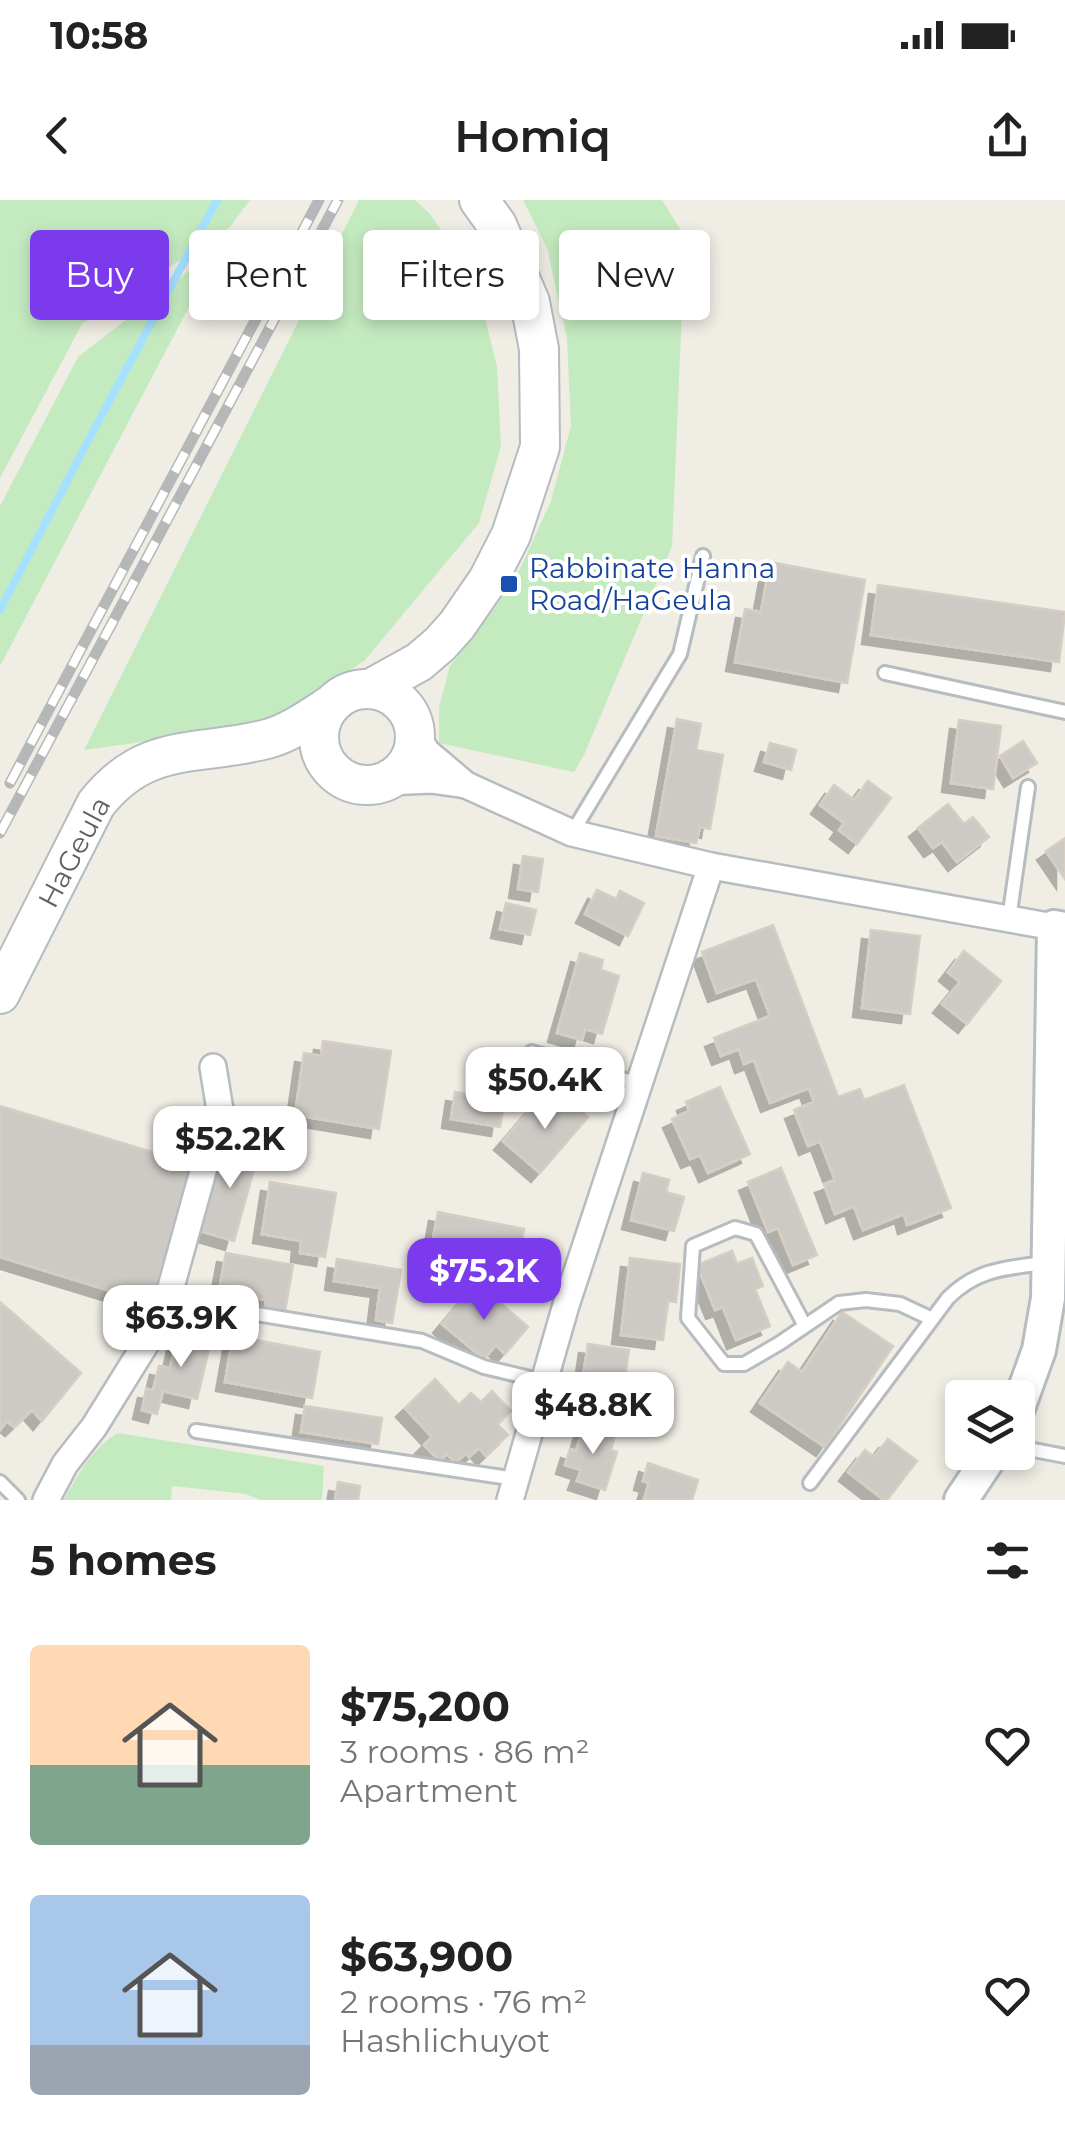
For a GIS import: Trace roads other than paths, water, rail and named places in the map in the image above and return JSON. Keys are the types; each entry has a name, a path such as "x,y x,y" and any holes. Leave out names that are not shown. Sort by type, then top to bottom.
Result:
{"main road":[{"path":"372,688 419,662 457,625 488,580 511,535 540,447 538,349 530,302 497,225 479,200"},
{"path":"415,729 402,702 372,688 356,689 329,706 319,736 321,752 340,777 355,784 371,786 398,774 414,750 415,729 416,695 440,644"},
{"name":"HaGeula","path":"0,994 96,804 110,785 133,768 166,756 272,738 329,706"},
{"name":"HaGeula","path":"246,744 296,751 329,766"}],"street":[{"path":"415,729 427,752 466,785 572,833 710,866 1060,928 1050,1262 1044,1324 1029,1380"},
{"path":"386,782 431,780 466,785"},
{"path":"513,1489 543,1382 710,866"},
{"path":"46,1500 56,1478 94,1427 163,1316 220,1110 213,1067"},
{"path":"960,1500 981,1470"}],"lane":[{"path":"572,833 680,654 703,556"},
{"path":"885,673 1065,712"},
{"path":"1009,919 1028,787"},
{"path":"532,1052 639,1084"},
{"path":"804,1326 756,1234 735,1228 693,1246 688,1318 724,1364 744,1364 804,1326 839,1303 866,1300 900,1304 932,1319"},
{"path":"810,1483 962,1284 983,1273 1050,1262"},
{"path":"232,1310 422,1341 484,1367 543,1382"},
{"path":"196,1431 513,1489"},
{"path":"1035,1450 1065,1456"},
{"path":"0,1482 18,1500"}],"waterway":[{"path":"0,610 217,200"}],"railway":[{"path":"10,783 319,200"},
{"path":"0,833 338,200"}],"place":[{"name":"Rabbinate Hanna Road/HaGeula","path":"509,584"}]}
